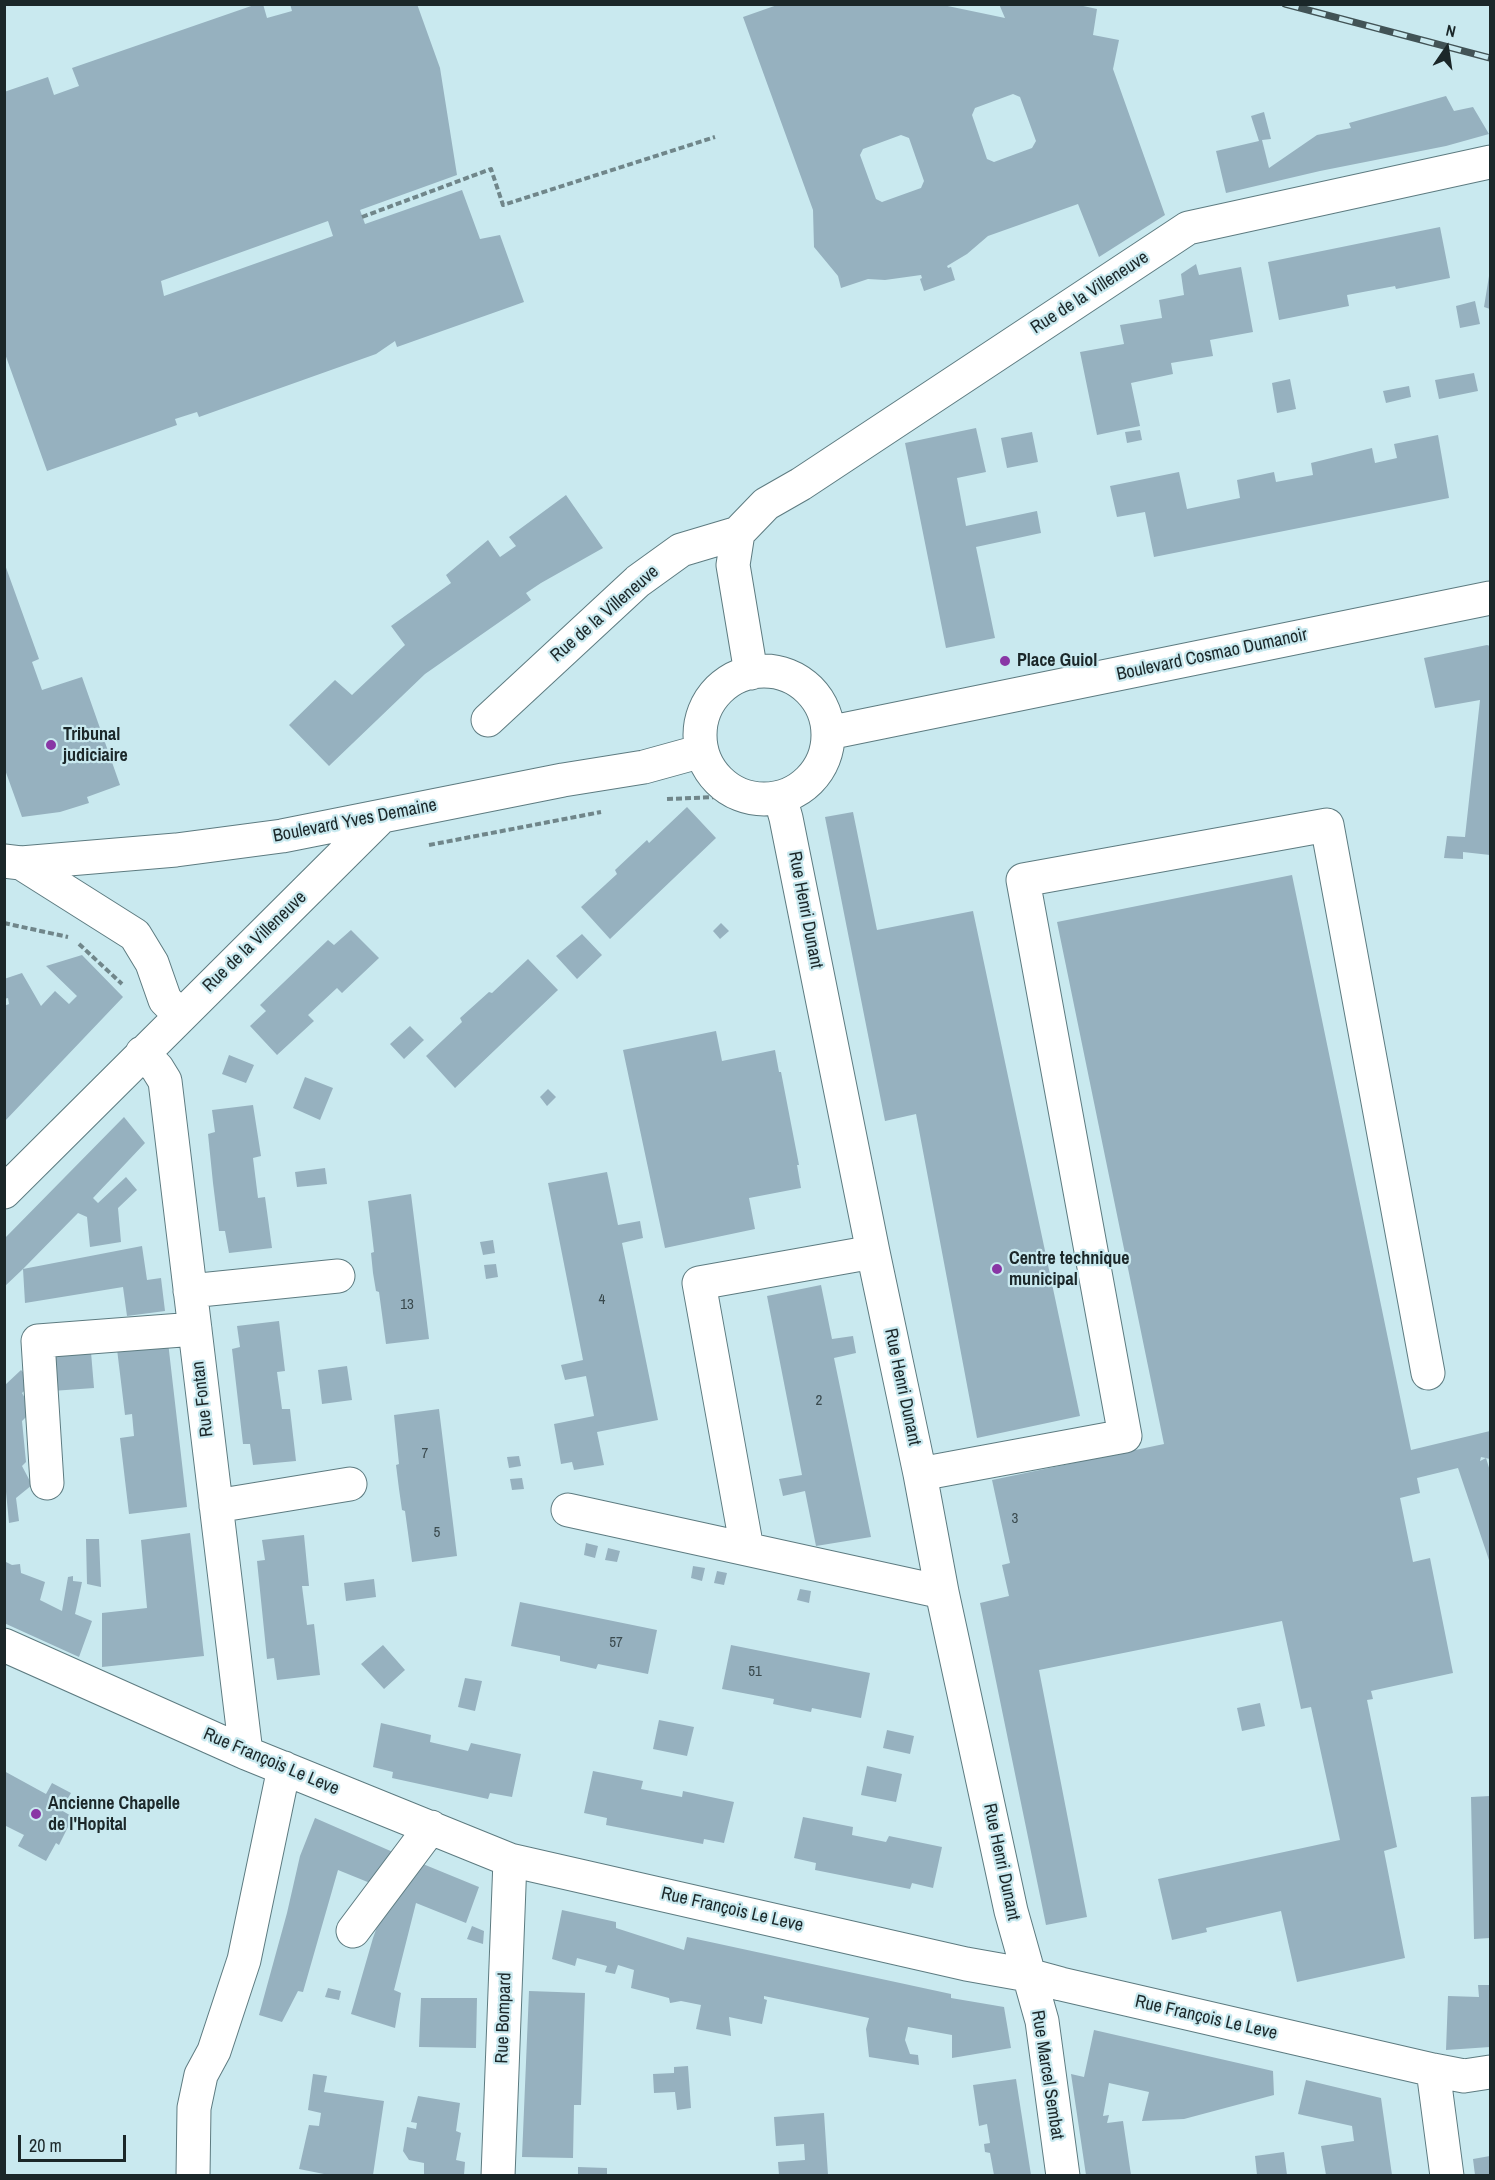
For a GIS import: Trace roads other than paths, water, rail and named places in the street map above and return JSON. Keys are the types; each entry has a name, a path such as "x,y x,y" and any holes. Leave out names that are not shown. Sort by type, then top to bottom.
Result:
{"street":[{"name":"Rue de la Villeneuve","path":"488,720 638,581 681,550 738,533 766,504 801,484 1188,228 1491,162"},
{"path":"738,533 733,565 751,673"},
{"name":"Boulevard Cosmao Dumanoir","path":"828,733 1490,594"},
{"path":"769,672 787,676 803,685 816,699 824,715 828,733 826,750 820,766 810,780 780,797 762,799 743,796 727,788 713,775 702,752 700,741 701,722 707,705 718,690 733,679 751,673 769,672"},
{"name":"Boulevard Yves Demaine","path":"13,862 176,850 282,836 563,780 644,767 702,752"},
{"name":"Rue Henri Dunant","path":"780,797 789,830 942,1592 1011,1911 1028,1975"},
{"name":"Rue de la Villeneuve","path":"4,1192 142,1053 171,1004 380,818"},
{"path":"920,1474 1125,1436 1023,880 1328,825 1428,1373"},
{"path":"13,862 135,934 152,963 171,1004"},
{"name":"Rue Fontan","path":"142,1053 157,1068 165,1081 246,1753"},
{"path":"747,1549 699,1283 873,1252"},
{"path":"190,1291 338,1276"},
{"path":"48,1483 38,1341 195,1329"},
{"path":"216,1506 350,1484"},
{"path":"568,1510 942,1592"},
{"name":"Rue François Le Leve","path":"4,1645 246,1753 510,1860 966,1964 1028,1975 1433,2070 1464,2076 1491,2072"},
{"path":"193,2175 194,2108 201,2075 214,2051 244,1960 284,1768"},
{"path":"353,1930 431,1827"},
{"name":"Rue Bompard","path":"498,2175 510,1860"},
{"name":"Rue Marcel Sembat","path":"1028,1975 1042,2021 1063,2175"},
{"path":"1433,2070 1447,2175"}],"railway":[{"path":"1285,4 1490,58"}],"place":[{"name":"Place Guiol","path":"1005,661"},
{"name":"Tribunal judiciaire","path":"51,745"},
{"name":"Centre technique municipal","path":"997,1269"},
{"name":"Ancienne Chapelle de l'Hopital","path":"36,1814"}]}
